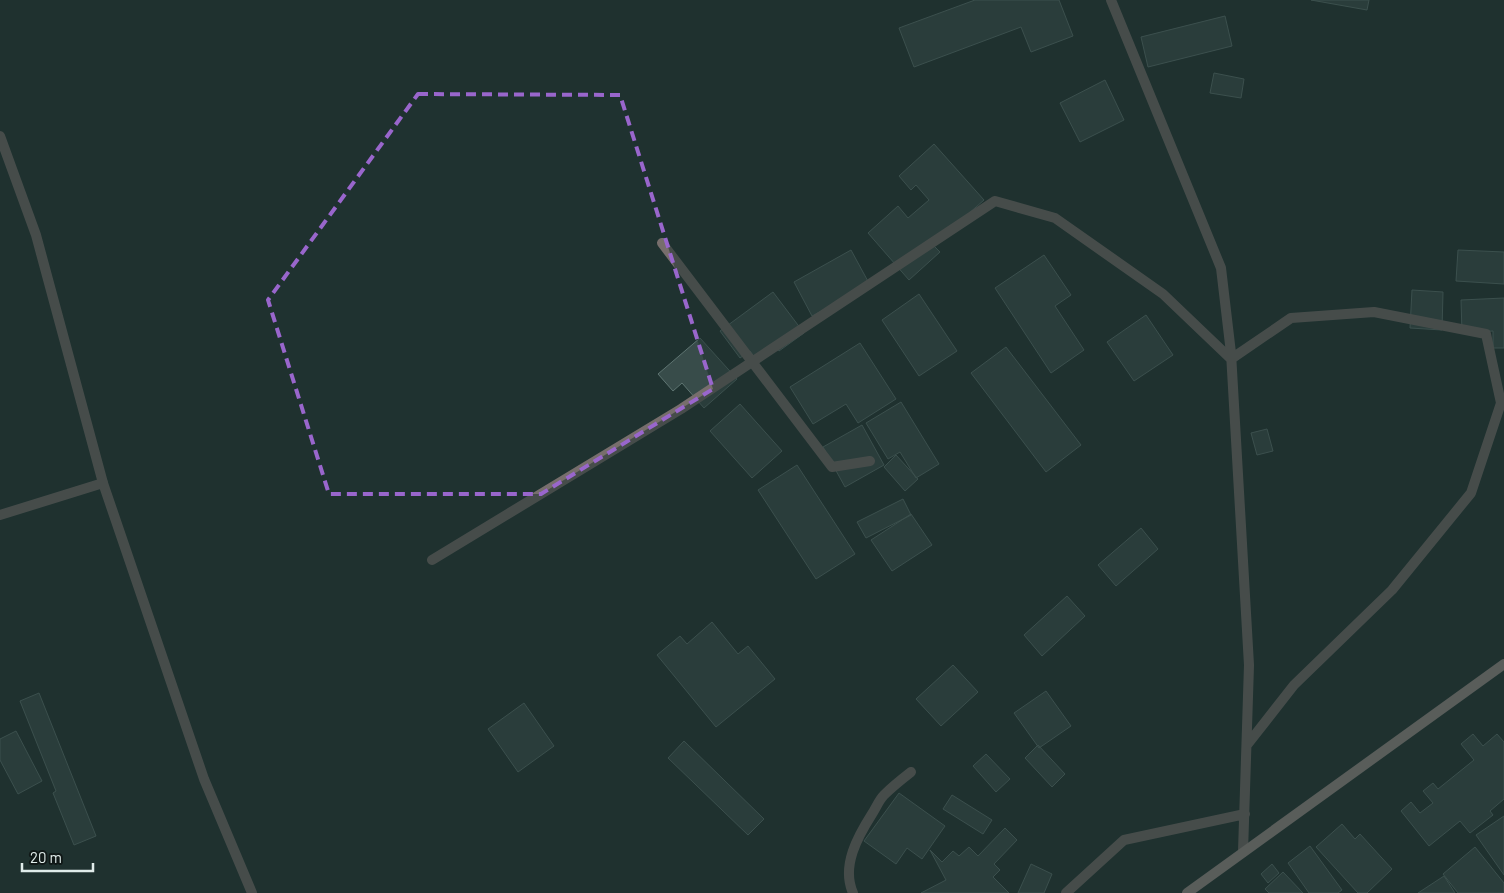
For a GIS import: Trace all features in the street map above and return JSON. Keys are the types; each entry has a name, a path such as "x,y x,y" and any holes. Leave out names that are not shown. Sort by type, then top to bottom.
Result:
{"street":[{"path":"1111,0 1221,268 1231,359 1249,665 1243,852"},
{"path":"0,136 36,235 103,483 204,779 252,893"},
{"path":"432,560 682,409 995,201 1056,218 1163,294 1231,359"},
{"path":"662,243 832,467 870,461"},
{"path":"1231,359 1291,318 1374,312 1486,334 1501,403 1471,493 1392,590 1294,685 1247,745"},
{"path":"0,515 103,483"},
{"path":"1187,893 1504,664"},
{"path":"853,893 850,887 849,872 852,855 859,835 883,796 911,772"},
{"path":"1066,893 1124,840 1244,814"}],"highlighted area":[{"path":"418,94 620,95 713,389 541,494 329,494 268,300"}],"building":[{"path":"975,0 1059,0 1073,36 1031,52 1021,27 914,67 899,28"},
{"path":"1311,0 1369,0 1367,10"},
{"path":"1225,16 1232,46 1148,67 1141,37"},
{"path":"1214,73 1244,79 1241,98 1210,93"},
{"path":"1105,80 1124,120 1080,142 1060,103"},
{"path":"934,144 984,200 933,245 940,252 909,280 868,233 898,206 908,218 929,200 916,185 911,190 899,176"},
{"path":"851,250 870,285 812,316 794,282"},
{"path":"1458,250 1504,252 1504,284 1456,281"},
{"path":"1044,255 1071,295 1055,306 1084,350 1051,373 995,288"},
{"path":"1412,290 1443,292 1442,330 1410,328"},
{"path":"773,292 804,333 779,351 777,347 758,362 750,351 740,358 720,331"},
{"path":"919,294 957,351 919,376 882,320"},
{"path":"1504,298 1504,348 1493,348 1493,331 1462,333 1461,300"},
{"path":"1146,315 1173,355 1134,381 1107,342"},
{"path":"700,338 737,379 704,408 682,383 673,391 658,374"},
{"path":"860,343 896,399 858,423 846,404 813,424 790,387"},
{"path":"1006,347 1081,445 1046,472 971,373"},
{"path":"901,402 939,464 916,478 900,452 888,459 866,423"},
{"path":"740,404 782,451 752,478 710,431"},
{"path":"862,425 884,465 845,487 823,447"},
{"path":"1267,429 1273,451 1257,455 1251,433"},
{"path":"896,455 918,479 905,491 884,467"},
{"path":"797,465 855,554 816,579 758,490"},
{"path":"903,499 911,515 866,538 857,522"},
{"path":"911,514 932,545 892,571 871,540"},
{"path":"1141,528 1158,549 1116,586 1098,565"},
{"path":"1067,596 1085,616 1042,656 1024,635"},
{"path":"712,622 738,654 748,646 775,679 716,727 657,655 680,636 687,644"},
{"path":"953,665 978,692 941,726 916,699"},
{"path":"1046,691 1071,726 1039,748 1014,713"},
{"path":"39,693 96,836 74,845 53,793 56,791 20,701"},
{"path":"524,703 554,746 518,772 488,729"},
{"path":"16,731 42,781 18,794 0,760 0,739"},
{"path":"1473,734 1483,746 1497,734 1504,742 1504,799 1490,811 1493,815 1470,833 1460,821 1429,846 1401,811 1411,802 1420,813 1433,803 1423,791 1433,783 1438,789 1474,760 1461,744"},
{"path":"684,741 764,819 748,835 668,758"},
{"path":"1038,745 1065,774 1052,787 1025,758"},
{"path":"986,754 1010,779 996,792 973,766"},
{"path":"899,793 945,826 922,859 907,848 896,864 864,841"},
{"path":"952,795 992,820 983,834 943,809"},
{"path":"1504,816 1504,875 1476,835"},
{"path":"1342,824 1355,839 1360,834 1392,869 1367,893 1358,893 1316,847"},
{"path":"1005,828 1017,840 994,864 1000,870 993,877 1009,893 921,893 946,880 930,850 942,862 953,851 959,856 969,847 978,856"},
{"path":"1310,846 1342,890 1338,893 1309,893 1288,863"},
{"path":"1475,847 1504,883 1504,893 1458,893 1443,874"},
{"path":"1031,864 1052,874 1044,893 1018,893"},
{"path":"1272,864 1279,873 1268,883 1261,874"},
{"path":"1283,872 1303,893 1269,893 1265,889"},
{"path":"1444,876 1455,893 1418,893"}]}
